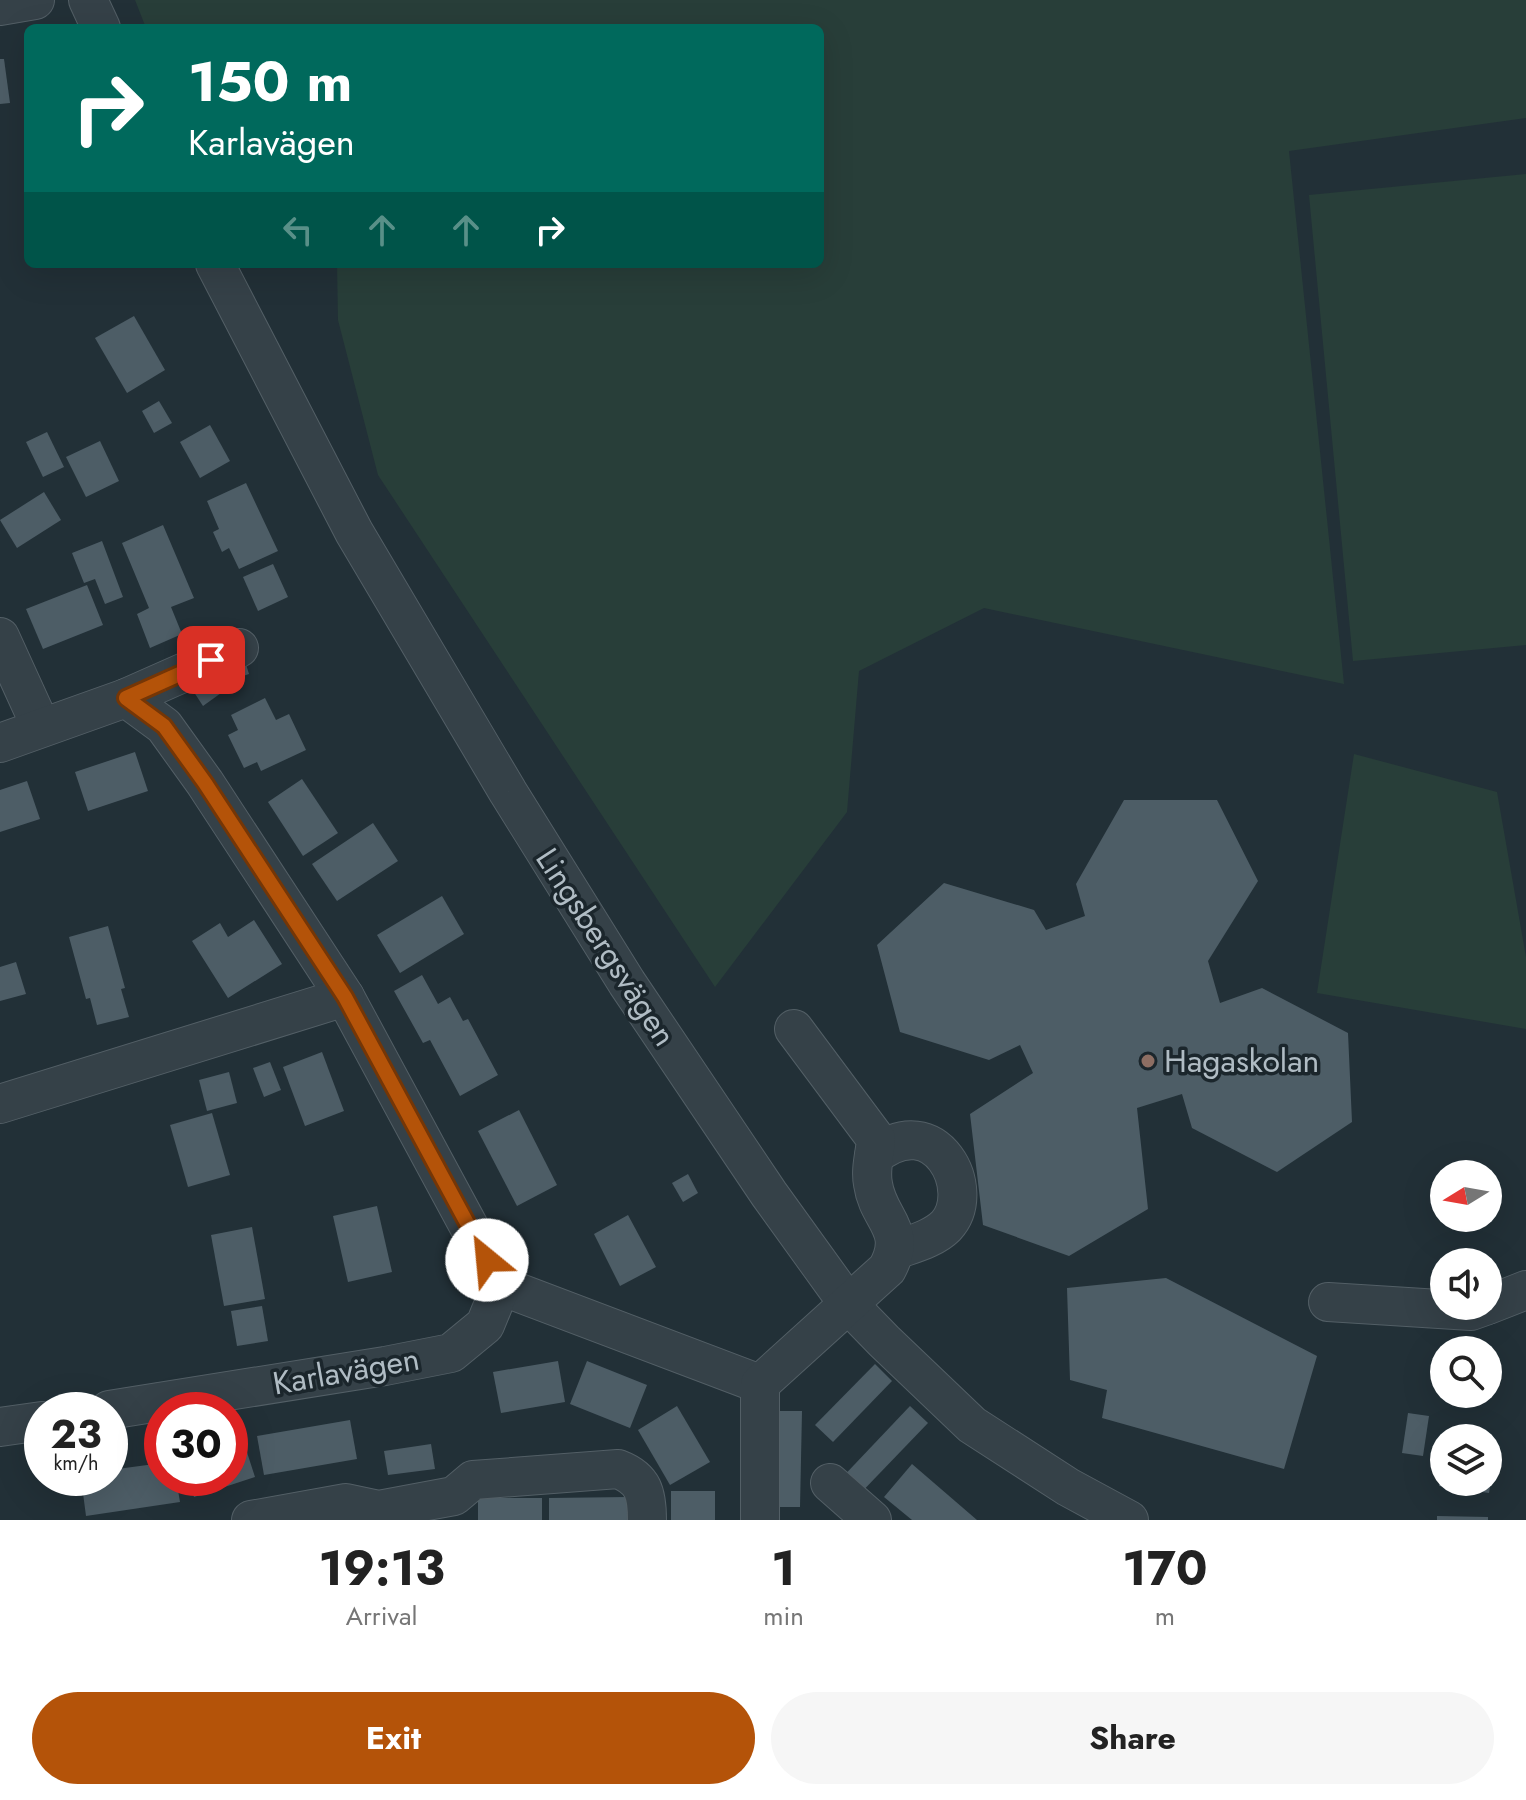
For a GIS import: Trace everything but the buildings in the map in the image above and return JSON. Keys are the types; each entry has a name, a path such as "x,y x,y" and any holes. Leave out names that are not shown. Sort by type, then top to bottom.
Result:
{"street":[{"path":"0,6 35,0"},
{"path":"88,0 99,24"},
{"name":"Lingsbergsvägen","path":"217,268 354,532 508,792 627,983 769,1194 849,1305 972,1425 1068,1487 1129,1520"},
{"path":"0,637 41,727"},
{"path":"0,743 126,698 239,648"},
{"path":"126,698 164,726 205,783 345,997 501,1286 760,1384"},
{"path":"0,1104 345,997"},
{"path":"760,1520 760,1384 887,1269 896,1250 892,1228 873,1186 876,1139 794,1029"},
{"path":"874,1156 898,1142 923,1141 945,1156 954,1177 954,1209 945,1227 927,1239 896,1250"},
{"name":"Karlavägen","path":"128,1407 451,1353 485,1325 501,1286"},
{"path":"1502,1299 1526,1290"},
{"path":"1328,1302 1430,1308"},
{"path":"0,1427 24,1424"},
{"path":"251,1520 346,1503 379,1510 454,1496 473,1480 618,1469 644,1487 647,1520"},
{"path":"830,1483 872,1520"}],"green space":[{"path":"135,0 1526,0 1526,118 1289,151 1344,684 984,608 859,671 847,812 715,987 378,475 338,320 337,268 824,268 824,24 144,24"},
{"path":"1526,174 1526,645 1353,661 1309,195"},
{"path":"1354,754 1497,792 1526,957 1526,1029 1317,993"}],"place":[{"name":"Hagaskolan","path":"1148,1061"}],"route":[{"path":"211,660 126,698 164,726 205,783 345,997 487,1260"}]}
